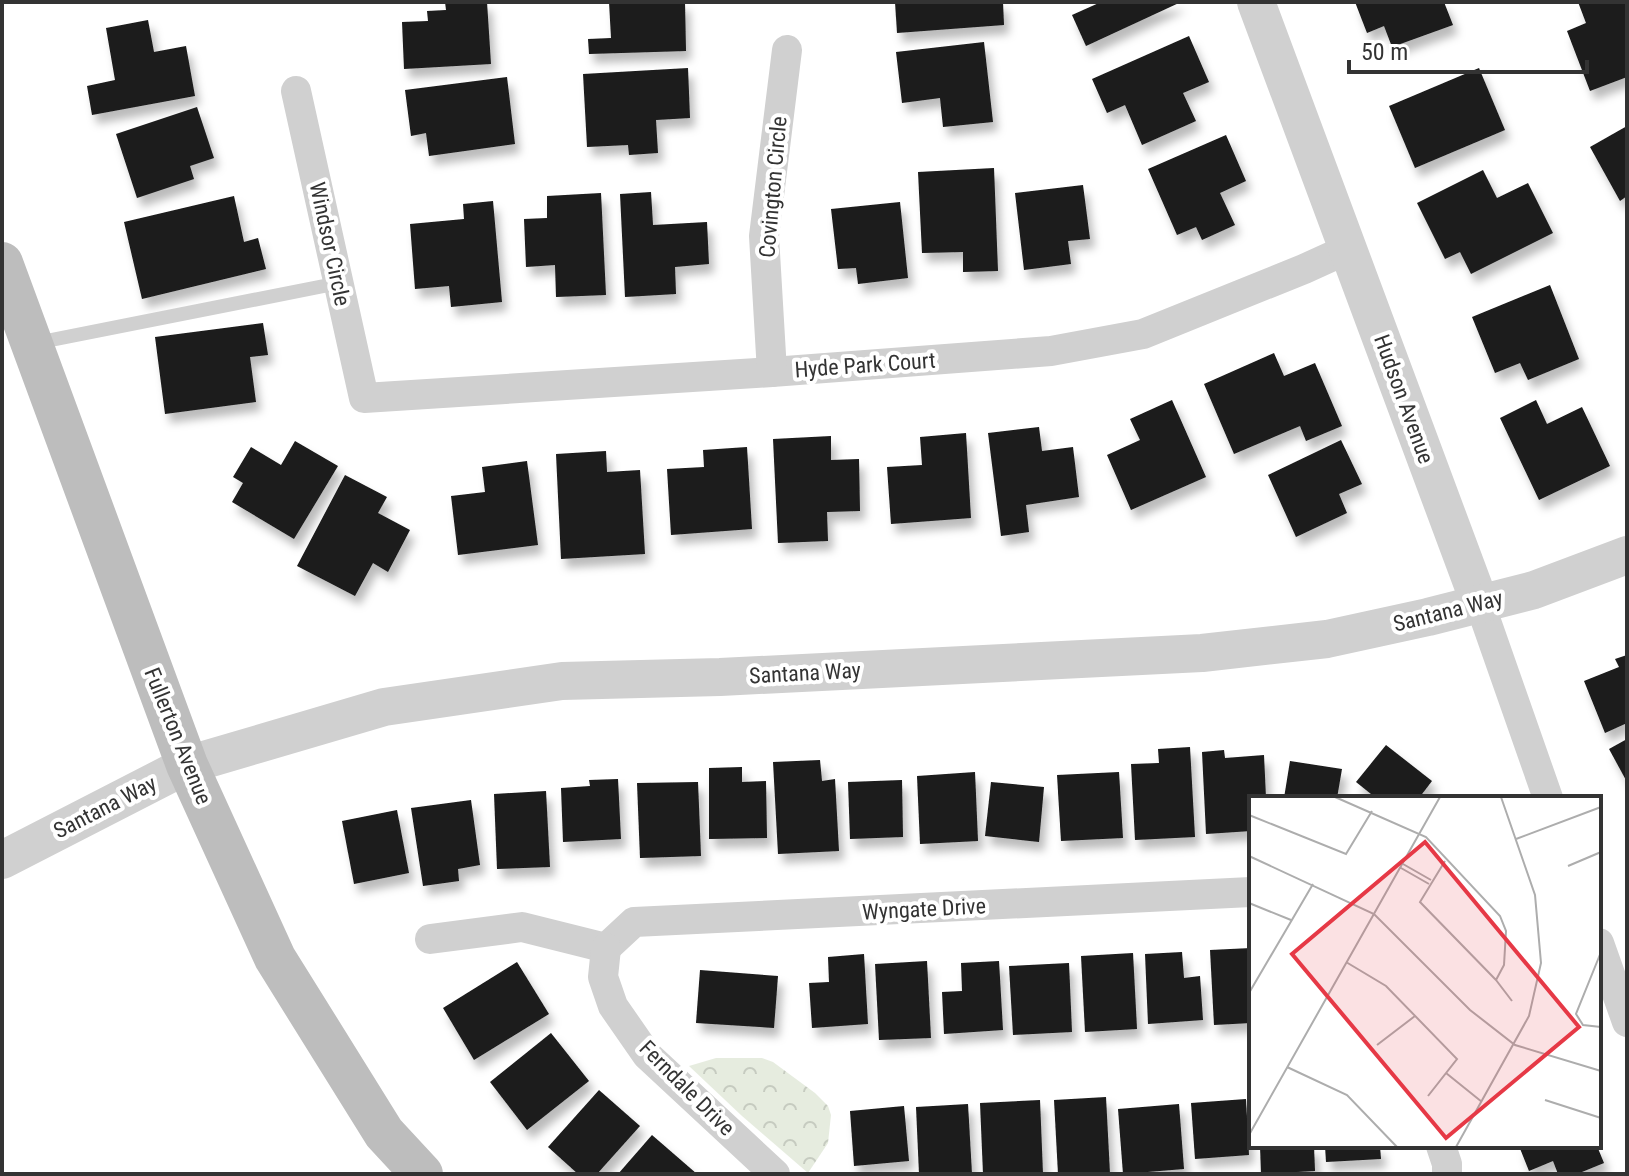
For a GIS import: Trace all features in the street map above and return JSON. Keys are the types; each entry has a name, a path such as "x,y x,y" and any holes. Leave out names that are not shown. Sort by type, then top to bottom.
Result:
{"main road":[{"name":"Fullerton Avenue","path":"2,263 187,765 275,958 384,1133 422,1174"}],"street":[{"name":"Hudson Avenue","path":"1256,2 1480,604 1547,796"},
{"name":"Covington Circle","path":"772,372 764,236 787,50"},
{"name":"Windsor Circle","path":"296,91 364,398"},
{"name":"Hyde Park Court","path":"364,398 1051,351 1143,334 1348,249"},
{"name":"Santana Way","path":"2,860 187,765 384,707 562,681 720,677 1202,653 1327,639 1534,590 1627,555"},
{"name":"Wyngate Drive","path":"606,948 634,922 1249,892"},
{"path":"430,939 522,927 606,948"},
{"name":"Ferndale Drive","path":"606,948 603,977 613,1006 647,1055 775,1174"},
{"path":"1604,973 1627,1022"},
{"path":"1442,1148 1447,1174"}],"lane":[{"path":"32,344 339,283"}],"green space":[{"path":"716,1058 762,1058 773,1062 828,1106 831,1115 828,1143 808,1173 689,1066"}],"building":[{"path":"445,2 487,2 491,64 404,69 402,22 428,21 427,11 446,10"},
{"path":"609,2 685,2 686,51 589,54 588,39 611,38"},
{"path":"895,2 1003,2 1004,25 897,33"},
{"path":"1101,2 1181,2 1086,46 1072,15"},
{"path":"1355,2 1444,2 1453,25 1392,47 1384,26 1367,33"},
{"path":"1578,2 1627,2 1627,77 1590,91 1567,31 1586,23"},
{"path":"148,20 154,52 186,46 195,96 92,115 87,86 115,80 106,28"},
{"path":"1189,36 1209,82 1183,93 1196,121 1142,145 1125,105 1107,113 1092,79"},
{"path":"984,42 993,122 943,127 940,98 902,103 896,52"},
{"path":"688,68 690,118 656,120 658,153 629,155 628,145 587,147 583,74"},
{"path":"1479,68 1505,130 1415,168 1389,106"},
{"path":"507,77 515,144 429,156 426,133 411,136 405,90"},
{"path":"197,107 214,158 190,166 194,179 137,198 116,134"},
{"path":"1627,126 1627,196 1620,201 1590,147"},
{"path":"1226,135 1246,181 1220,193 1235,225 1202,240 1196,227 1177,235 1148,169"},
{"path":"994,168 998,271 963,272 963,252 922,253 918,172"},
{"path":"1483,170 1497,198 1528,183 1553,233 1471,274 1460,252 1445,259 1417,203"},
{"path":"1083,185 1090,239 1068,241 1071,264 1024,270 1015,193"},
{"path":"651,192 653,225 707,222 709,264 675,267 676,294 625,297 620,194"},
{"path":"601,193 606,295 556,297 555,265 526,267 524,219 547,218 547,196"},
{"path":"234,196 244,242 258,238 266,269 142,299 124,222"},
{"path":"493,201 502,302 451,307 449,286 415,289 410,224 464,219 463,204"},
{"path":"900,202 908,278 858,284 856,268 838,269 831,209"},
{"path":"1550,285 1579,359 1528,380 1520,363 1495,373 1472,317"},
{"path":"263,323 268,355 250,357 256,402 165,414 155,337"},
{"path":"1274,353 1284,376 1315,363 1342,426 1306,441 1300,426 1234,454 1204,384"},
{"path":"1172,400 1206,477 1131,510 1107,455 1140,440 1130,419"},
{"path":"1536,400 1547,424 1582,407 1610,466 1539,500 1500,418"},
{"path":"1039,427 1042,451 1073,447 1079,497 1026,505 1029,532 1001,536 988,433"},
{"path":"966,433 971,518 891,524 887,467 922,465 920,437"},
{"path":"831,436 831,460 859,459 860,511 827,512 828,541 778,543 773,439"},
{"path":"1341,440 1362,484 1339,494 1347,513 1296,537 1268,475"},
{"path":"295,441 338,466 294,539 232,502 243,483 233,477 251,447 281,465"},
{"path":"747,447 752,529 671,535 667,469 704,467 703,450"},
{"path":"606,451 607,472 640,470 645,554 561,559 556,454"},
{"path":"527,461 538,545 458,555 451,496 485,492 482,467"},
{"path":"345,475 387,497 378,513 410,530 388,572 373,563 355,596 297,566"},
{"path":"1627,655 1627,723 1605,733 1584,681 1619,667 1615,659"},
{"path":"1627,739 1627,782 1609,749"},
{"path":"1386,745 1432,781 1421,796 1374,796 1356,782"},
{"path":"1190,747 1195,837 1135,840 1131,764 1159,763 1158,749"},
{"path":"1224,750 1225,758 1264,755 1266,796 1249,796 1249,831 1206,834 1202,752"},
{"path":"820,760 822,781 835,779 839,851 778,854 773,762"},
{"path":"1290,761 1342,769 1337,796 1284,796"},
{"path":"742,767 742,782 766,781 767,838 709,839 709,768"},
{"path":"975,772 978,841 920,844 917,776"},
{"path":"1119,772 1123,838 1061,841 1057,775"},
{"path":"618,779 621,839 563,842 561,788 590,786 589,780"},
{"path":"902,780 903,837 850,839 848,782"},
{"path":"698,782 701,856 640,858 637,783"},
{"path":"991,782 1044,787 1039,842 985,836"},
{"path":"546,791 550,867 497,869 494,794"},
{"path":"471,800 480,865 458,869 459,881 423,886 411,808"},
{"path":"397,810 409,873 354,884 342,821"},
{"path":"1249,948 1249,1023 1214,1025 1210,950"},
{"path":"1182,952 1184,978 1200,976 1203,1020 1148,1024 1145,954"},
{"path":"1133,953 1137,1029 1085,1032 1081,956"},
{"path":"864,954 868,1024 812,1028 809,983 829,982 828,957"},
{"path":"927,961 931,1038 879,1040 875,964"},
{"path":"999,961 1003,1030 944,1034 942,992 962,991 961,963"},
{"path":"517,962 549,1014 474,1060 443,1008"},
{"path":"1069,963 1072,1032 1013,1035 1009,966"},
{"path":"700,970 778,976 774,1028 696,1023"},
{"path":"551,1033 589,1081 527,1130 490,1082"},
{"path":"599,1090 640,1126 597,1174 578,1174 548,1147"},
{"path":"1106,1097 1110,1174 1058,1174 1054,1100"},
{"path":"1246,1099 1249,1155 1195,1159 1191,1103"},
{"path":"1040,1100 1043,1174 983,1174 980,1103"},
{"path":"968,1104 972,1174 919,1174 916,1107"},
{"path":"1179,1104 1184,1169 1123,1174 1118,1109"},
{"path":"904,1106 909,1161 854,1166 850,1111"},
{"path":"652,1135 697,1174 618,1174"},
{"path":"1260,1148 1314,1148 1315,1171 1261,1174"},
{"path":"1325,1148 1380,1148 1381,1159 1326,1162"},
{"path":"1520,1148 1598,1148 1604,1163 1577,1174 1558,1174 1553,1161 1529,1171"}]}
